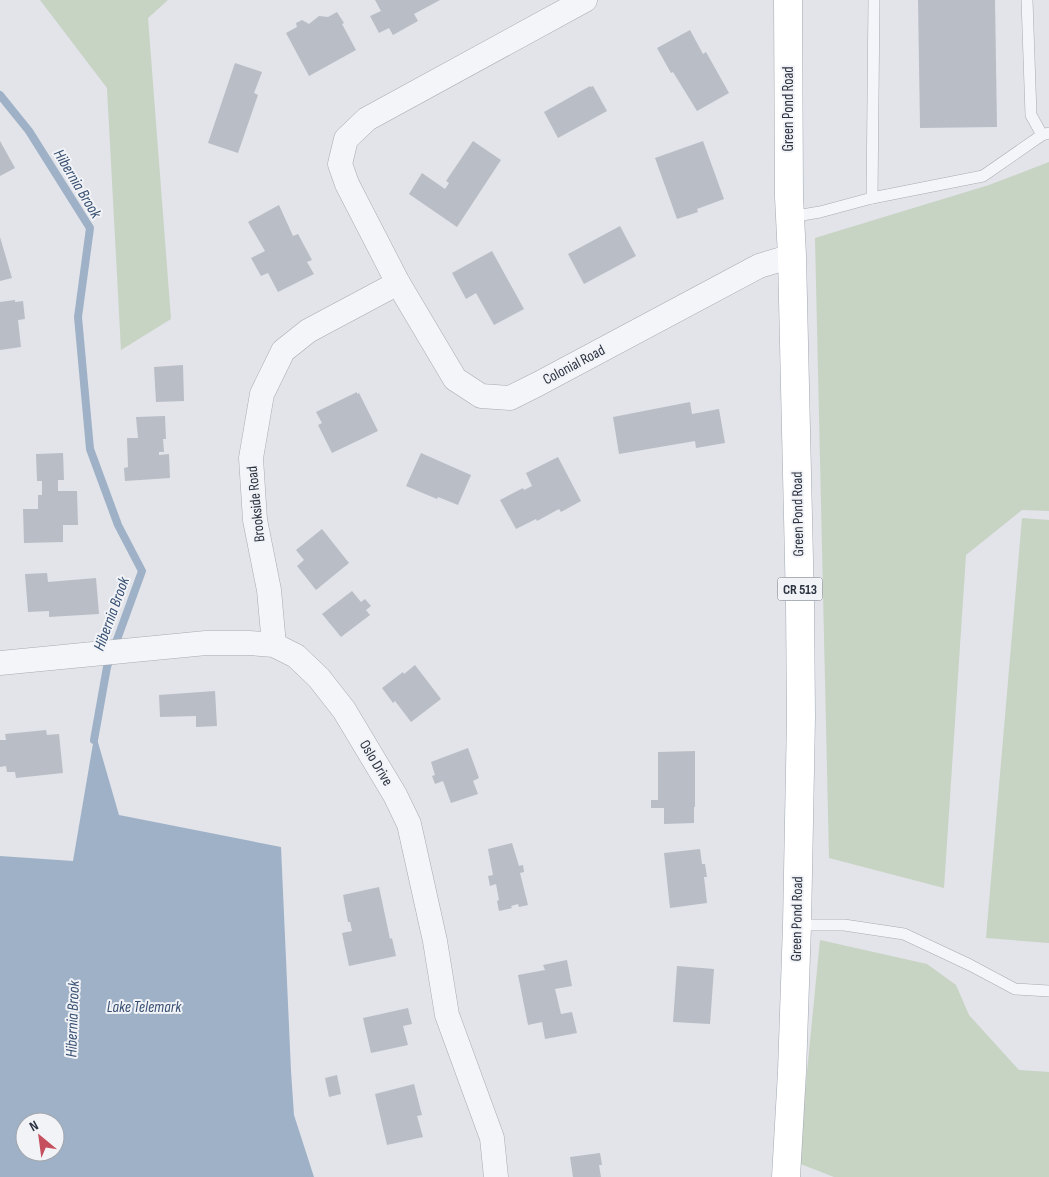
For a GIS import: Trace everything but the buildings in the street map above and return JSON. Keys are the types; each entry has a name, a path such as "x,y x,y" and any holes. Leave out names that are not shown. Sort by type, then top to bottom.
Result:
{"main road":[{"name":"Green Pond Road","path":"786,1177 797,925 801,717 790,217 788,0"}],"street":[{"name":"Colonial Road","path":"584,0 367,119 346,139 340,164 347,184 398,283 455,379 481,396 510,398 760,266 792,256"},
{"name":"Brookside Road","path":"274,645 269,590 255,520 251,458 262,394 283,351 308,331 398,283"},
{"name":"Oslo Drive","path":"0,663 206,643 249,643 274,645 296,656 319,678 344,710 395,795 409,824 435,941 447,1015 492,1138 496,1177"}],"lane":[{"path":"872,198 874,0"},
{"path":"790,217 820,212 872,198 983,176 1046,134 1031,115 1027,0"},
{"path":"797,925 844,925 904,934 970,965 1015,989 1049,991"}],"green space":[{"path":"40,0 168,0 148,18 171,319 121,350 107,88"},
{"path":"1049,162 1049,511 1022,510 966,555 944,888 829,858 815,238 989,185"},
{"path":"1022,518 1049,520 1049,943 986,938"},
{"path":"820,940 927,964 956,985 969,1015 1019,1070 1049,1072 1049,1177 834,1177 798,1163"}],"water":[{"name":"Lake Telemark","path":"95,732 119,815 281,847 294,1115 314,1177 0,1177 0,856 73,861"}],"waterway":[{"name":"Hibernia Brook","path":"0,95 29,131 90,228 78,317 90,449 118,525 142,571 107,667 94,740"}]}
